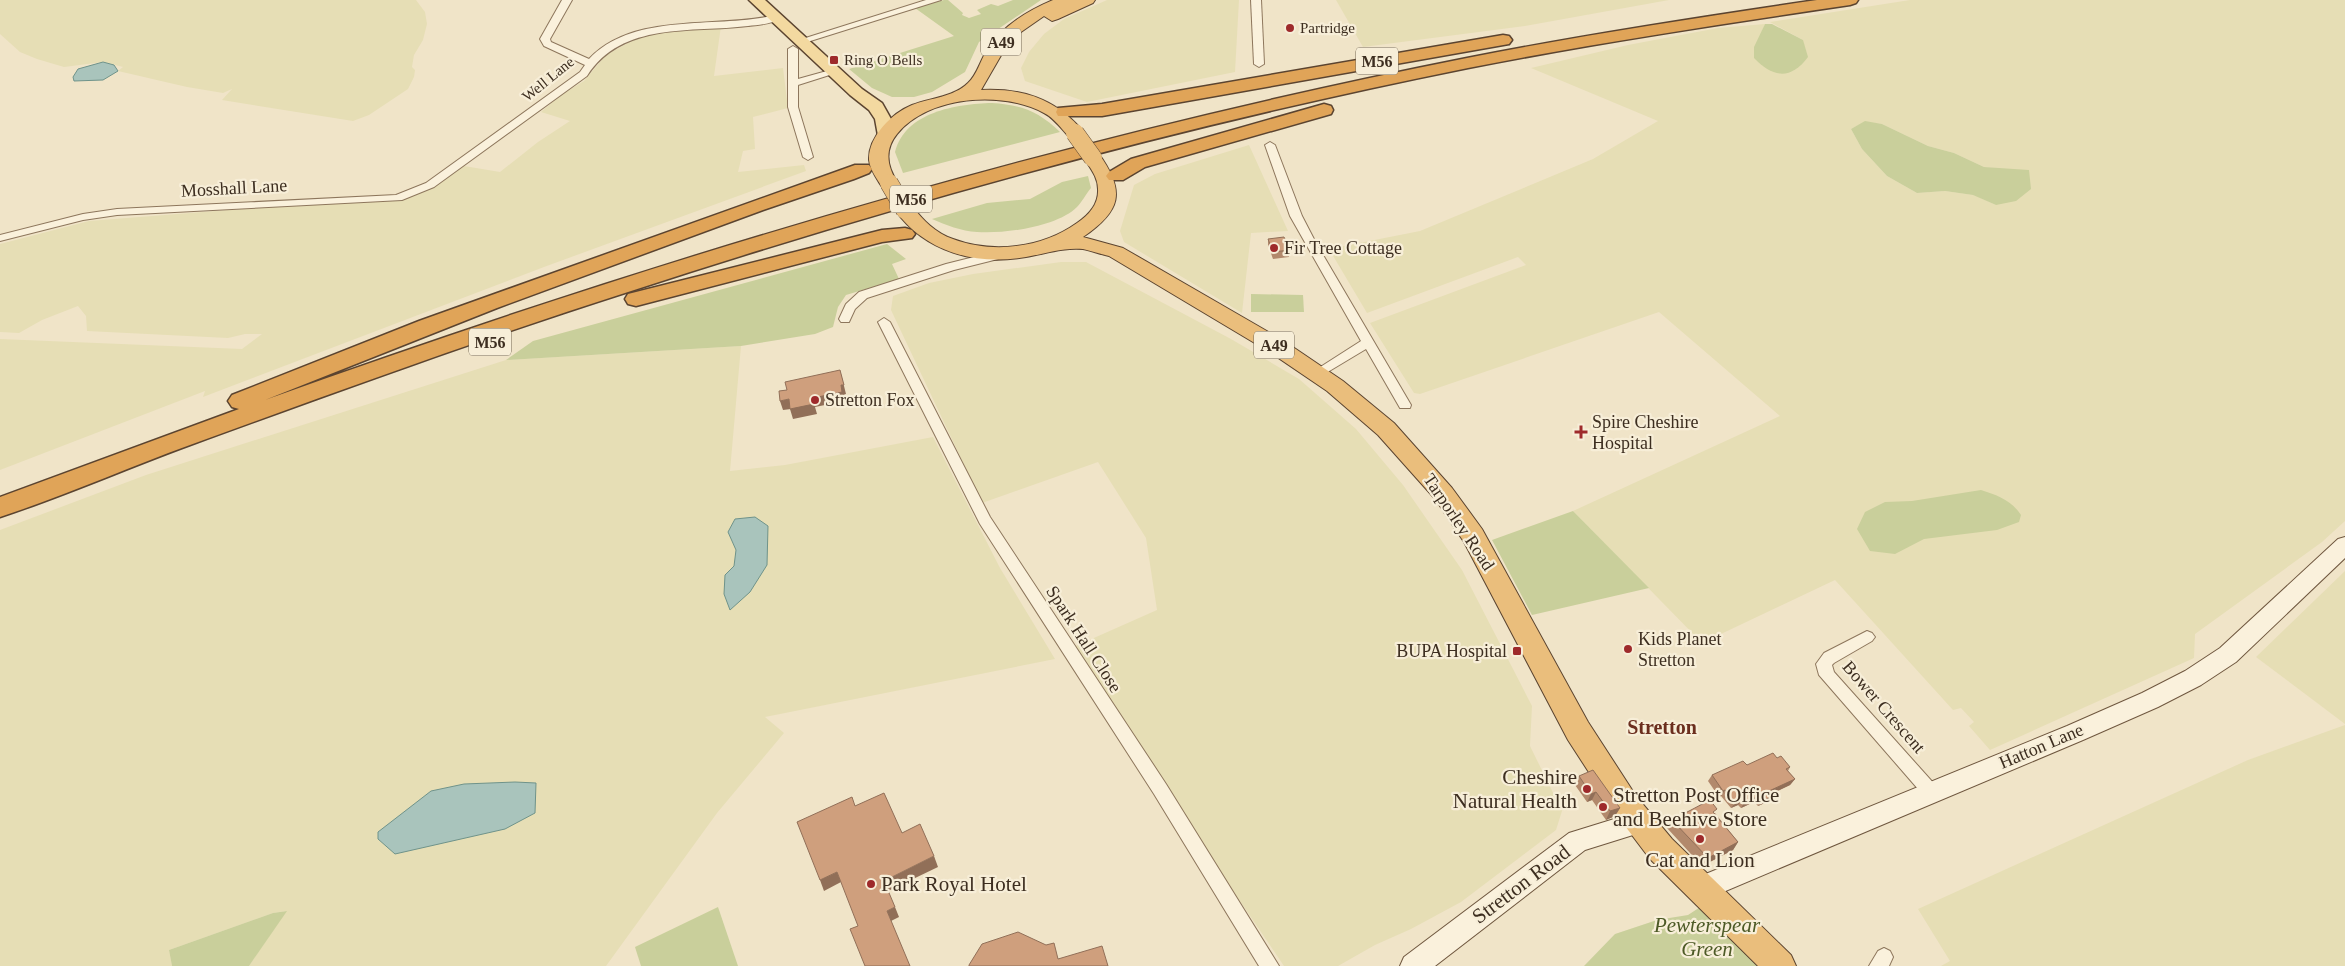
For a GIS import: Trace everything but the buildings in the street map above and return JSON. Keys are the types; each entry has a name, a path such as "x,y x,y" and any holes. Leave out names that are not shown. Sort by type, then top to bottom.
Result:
{"highway":[{"name":"A49","path":"954,99 968,94 978,86 991,55 1009,33 1032,16 1066,0"},
{"name":"A49","path":"1019,98 1004,90 998,80 1002,65 1009,51 1027,32 1041,22 1087,0"},
{"name":"M56","path":"0,488 240,401 552,294 796,219 962,171 1239,101 1400,65 1592,34 1780,0"},
{"name":"M56","path":"1057,110 1102,110 1453,47 1592,34 1850,0"},
{"name":"M56","path":"1112,181 1138,164 1251,130 1592,34"},
{"name":"M56","path":"0,507 151,450 483,333 648,279 896,203 1069,156 1249,111 1592,34"},
{"path":"984,95 1019,98 1057,110 1112,181 1101,212 1080,231 1050,245 1006,253 978,252 954,247 933,238 915,224 881,169 870,163 898,122 925,107 954,99 984,95"},
{"name":"M56","path":"240,401 316,368 870,163"},
{"name":"Tarporley Road","path":"1101,212 1103,232 1116,252"},
{"path":"905,234 933,238"},
{"name":"M56","path":"151,450 259,420 488,343 595,311 882,236 905,234"},
{"name":"Tarporley Road","path":"1050,245 1082,243 1116,252 1276,346 1356,402 1386,429 1444,494 1473,536 1509,599 1578,731 1640,822 1661,849 1700,889"},
{"name":"A49","path":"1700,889 1780,966"}],"main road":[{"path":"756,0 776,18 797,45 834,72 876,107 883,119 886,137"},
{"path":"876,107 902,110 925,107"},
{"name":"Hatton Lane","path":"1700,889 2091,726 2193,678 2228,656 2345,545"},
{"name":"Stretton Road","path":"1413,966 1578,841 1640,822"}],"street":[{"path":"567,0 545,39 547,44 589,63"},
{"path":"808,157 793,107 797,45 936,0"},
{"path":"1256,0 1259,64"},
{"name":"Well Lane","path":"462,161 584,74 589,63 606,49 635,34 646,31 776,18"},
{"path":"794,83 834,72"},
{"path":"1270,145 1296,216 1405,405"},
{"name":"Mosshall Lane","path":"0,238 83,217 117,212 398,198 430,185 462,161"},
{"path":"950,267 957,258 954,247"},
{"path":"846,319 850,308 864,295 950,267 1006,253"},
{"name":"Spark Hall Close","path":"884,322 985,520 1160,789 1270,966"},
{"path":"1317,373 1368,342"},
{"name":"Bower Crescent","path":"1867,636 1829,658 1824,664 1827,675 1931,792"}],"shaded area":[{"path":"0,0 416,0 425,12 427,24 423,40 414,55 412,67 415,70 414,77 408,89 369,115 353,121 222,100 232,89 223,93 187,87 118,71 123,67 103,62 64,67 37,59 20,52 0,34"},
{"path":"1107,0 1239,0 1235,72 1087,102 1025,81 1021,68 1029,52 1044,34 1064,19"},
{"path":"1336,0 1669,0 1525,26 1363,47"},
{"path":"1910,0 2345,0 2345,521 2322,542 2195,634 2194,658 1990,750 1969,726 1974,722 1961,708 1953,710 1835,580 1702,643 1573,511 1780,416 1659,312 1420,394 1414,393 1370,323 1526,265 1518,257 1367,313 1329,249 1420,231 1593,159 1658,121 1531,68 1628,45 1718,28 1765,24 1761,34 1803,40 1770,22","holes":["1865,122 1882,124 1928,146 1954,153 1984,167 2000,169 1996,205 1974,195 1945,191 1917,193 1887,176 1862,149 1851,129"]},
{"path":"721,26 714,76 783,68 788,108 753,117 755,149 743,151 738,172 804,165 806,171 544,267 203,397 205,391 0,470 0,339 242,349 262,334 245,334 228,338 87,331 86,316 78,306 42,320 19,333 0,332 0,244 89,221 253,208 392,201 433,187 464,166 500,172 538,142 570,121 541,112 561,95 584,81 606,55 643,35"},
{"path":"1249,145 1288,231 1251,233 1242,313 1124,242 1120,231 1134,185 1155,174"},
{"path":"1061,262 1086,262 1231,339 1299,379 1356,429 1403,485 1462,570 1532,706 1530,746 1562,811 1556,830 1461,902 1411,929 1375,945 1338,966 1284,966 1069,649 1157,610 1146,538 1098,462 982,503 891,310 893,296 929,283 973,274"},
{"path":"741,346 730,471 785,465 933,437 1000,568 1055,659 765,717 784,733 717,813 606,966 249,966 286,911 273,913 169,950 172,966 0,966 0,530 146,475 506,360"},
{"path":"2345,571 2345,724 2256,657"},
{"path":"2345,725 2345,966 1941,966 1950,961 1918,909 2248,760"}],"green space":[{"path":"948,0 963,13 962,15 969,18 981,14 977,10 991,4 998,6 1013,0 1041,0 979,42 965,72 932,92 914,97 892,97 872,88 849,69 954,36 915,8"},
{"path":"1765,24 1772,24 1803,40 1808,57 1795,70 1782,74 1775,73 1761,65 1754,58 1754,47"},
{"path":"992,103 1012,105 1029,110 1060,132 903,173 895,152 901,138 909,128 921,119 948,108"},
{"path":"1865,121 1882,124 1928,146 1954,153 1984,167 2029,170 2031,189 2016,201 1996,205 1973,195 1945,191 1917,193 1887,176 1862,149 1851,129"},
{"path":"1088,176 1091,188 1077,207 1057,220 1030,228 1001,232 977,232 959,229 932,219 987,203 1030,199 1062,182"},
{"path":"887,244 906,259 892,264 899,279 846,295 838,307 833,327 815,334 741,346 506,360 533,341"},
{"path":"1251,294 1303,295 1304,312 1251,312"},
{"path":"1981,490 1998,496 2013,505 2021,515 2019,522 1997,530 1924,539 1895,554 1870,551 1857,529 1865,512 1885,502 1912,501"},
{"path":"1573,511 1649,588 1532,615 1492,540"},
{"name":"Pewterspear Green","path":"1711,900 1780,966 1584,966 1615,934 1657,920 1688,915"},
{"path":"718,907 738,966 641,966 635,947"},
{"path":"287,911 249,966 172,966 169,950 273,913"}],"water":[{"path":"103,62 114,65 118,71 103,80 74,81 73,77 78,69"},
{"path":"755,517 768,526 767,565 750,592 730,610 724,594 725,575 734,566 736,550 728,532 735,519"},
{"path":"536,783 535,813 505,829 395,854 378,839 378,832 431,791 464,784"}],"place":[{"name":"Partridge","path":"1290,28"},
{"name":"Ring O Bells","path":"834,60"},
{"name":"Fir Tree Cottage","path":"1274,248"},
{"name":"Stretton Fox","path":"815,400"},
{"name":"Spire Cheshire Hospital","path":"1581,432"},
{"name":"Kids Planet Stretton","path":"1628,649"},
{"name":"BUPA Hospital","path":"1517,651"},
{"name":"Cheshire Natural Health","path":"1587,789"},
{"name":"Stretton Post Office and Beehive Store","path":"1603,807"},
{"name":"Cat and Lion","path":"1700,839"},
{"name":"Park Royal Hotel","path":"871,884"}],"district":[{"name":"Stretton","path":"1662,727"}]}
